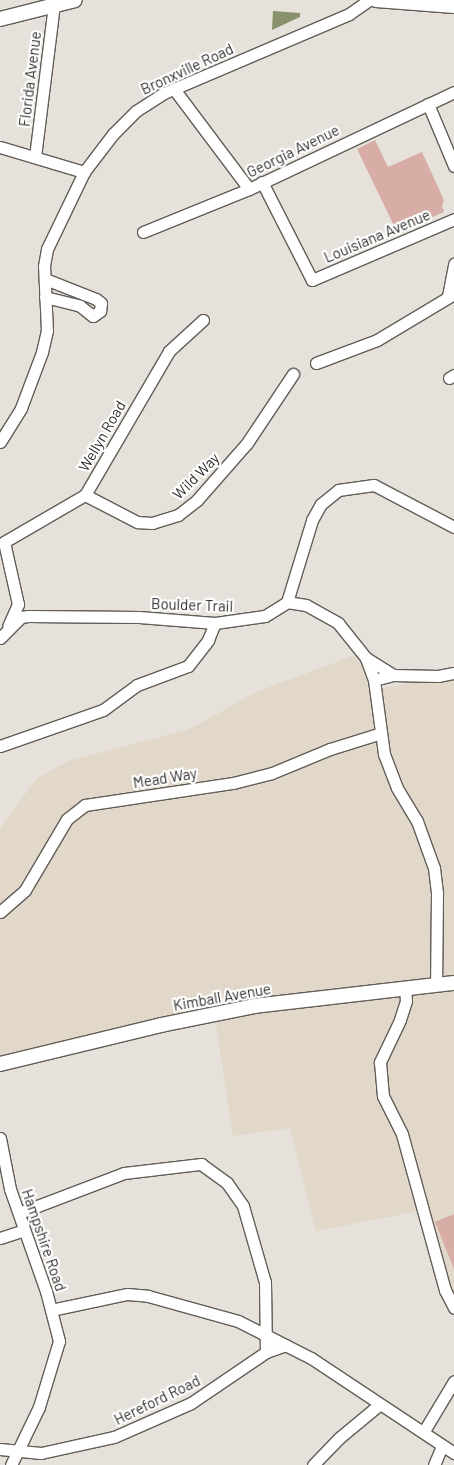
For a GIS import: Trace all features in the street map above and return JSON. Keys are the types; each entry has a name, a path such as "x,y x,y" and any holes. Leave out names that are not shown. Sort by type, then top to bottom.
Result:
{"street":[{"path":"0,20 74,0"},
{"name":"Bronxville Road","path":"0,442 4,426 21,408 42,352 47,330 45,297 47,249 84,172 112,134 136,111 174,89 350,14 369,0"},
{"path":"376,0 454,6"},
{"name":"Florida Avenue","path":"35,157 54,5"},
{"path":"174,89 249,190"},
{"name":"Georgia Avenue","path":"143,232 249,190 262,182 454,92"},
{"path":"428,104 454,166"},
{"path":"0,147 84,172"},
{"name":"Louisiana Avenue","path":"262,182 312,280 454,219"},
{"path":"316,363 385,336 451,295 454,264"},
{"path":"45,297 80,306 93,316 100,311 101,304 96,299 46,279"},
{"name":"Wellyn Road","path":"2,542 85,495 169,351 203,320"},
{"name":"Wild Way","path":"85,495 138,522 152,523 178,515 197,500 247,443 293,374"},
{"path":"436,985 437,894 434,868 416,821 397,788 384,754 374,680 366,658 338,623 306,605 287,602 312,520 321,504 338,490 374,485 454,527"},
{"path":"1,637 18,604 2,542"},
{"name":"Boulder Trail","path":"1,637 16,621 28,616 139,617 214,623 265,616 287,602"},
{"path":"0,746 103,710 137,685 188,666 208,640 214,623"},
{"path":"366,658 393,675"},
{"path":"374,680 393,675 438,676 454,673"},
{"name":"Mead Way","path":"0,912 25,890 67,819 85,805 248,779 381,734"},
{"name":"Kimball Avenue","path":"0,1064 161,1024 254,1006 454,983"},
{"path":"405,988 406,1001 400,1020 380,1062 382,1089 402,1134 445,1290 454,1308"},
{"name":"Hampshire Road","path":"0,1138 10,1189 51,1310 127,1294 148,1296 209,1311 266,1334 286,1345 424,1431 454,1453"},
{"path":"19,1213 124,1173 201,1164 227,1183 243,1206 265,1282 266,1352"},
{"path":"0,1238 24,1230"},
{"path":"11,1465 42,1399 59,1341 51,1310"},
{"name":"Hereford Road","path":"0,1449 41,1453 67,1449 114,1437 151,1423 218,1387 266,1352 286,1345"},
{"path":"424,1431 454,1381"},
{"path":"313,1465 339,1438 380,1404"},
{"path":"434,1465 442,1446"}],"shaded area":[{"path":"273,11 300,13 300,17 272,30"},
{"path":"375,140 388,167 422,152 444,200 442,206 444,212 397,232 357,149"},
{"path":"358,654 382,688 454,675 454,1305 425,1210 316,1231 290,1128 233,1136 214,1012 0,1061 0,828 36,779 68,761 190,729 256,692"},
{"path":"454,1214 454,1269 435,1222"}]}
